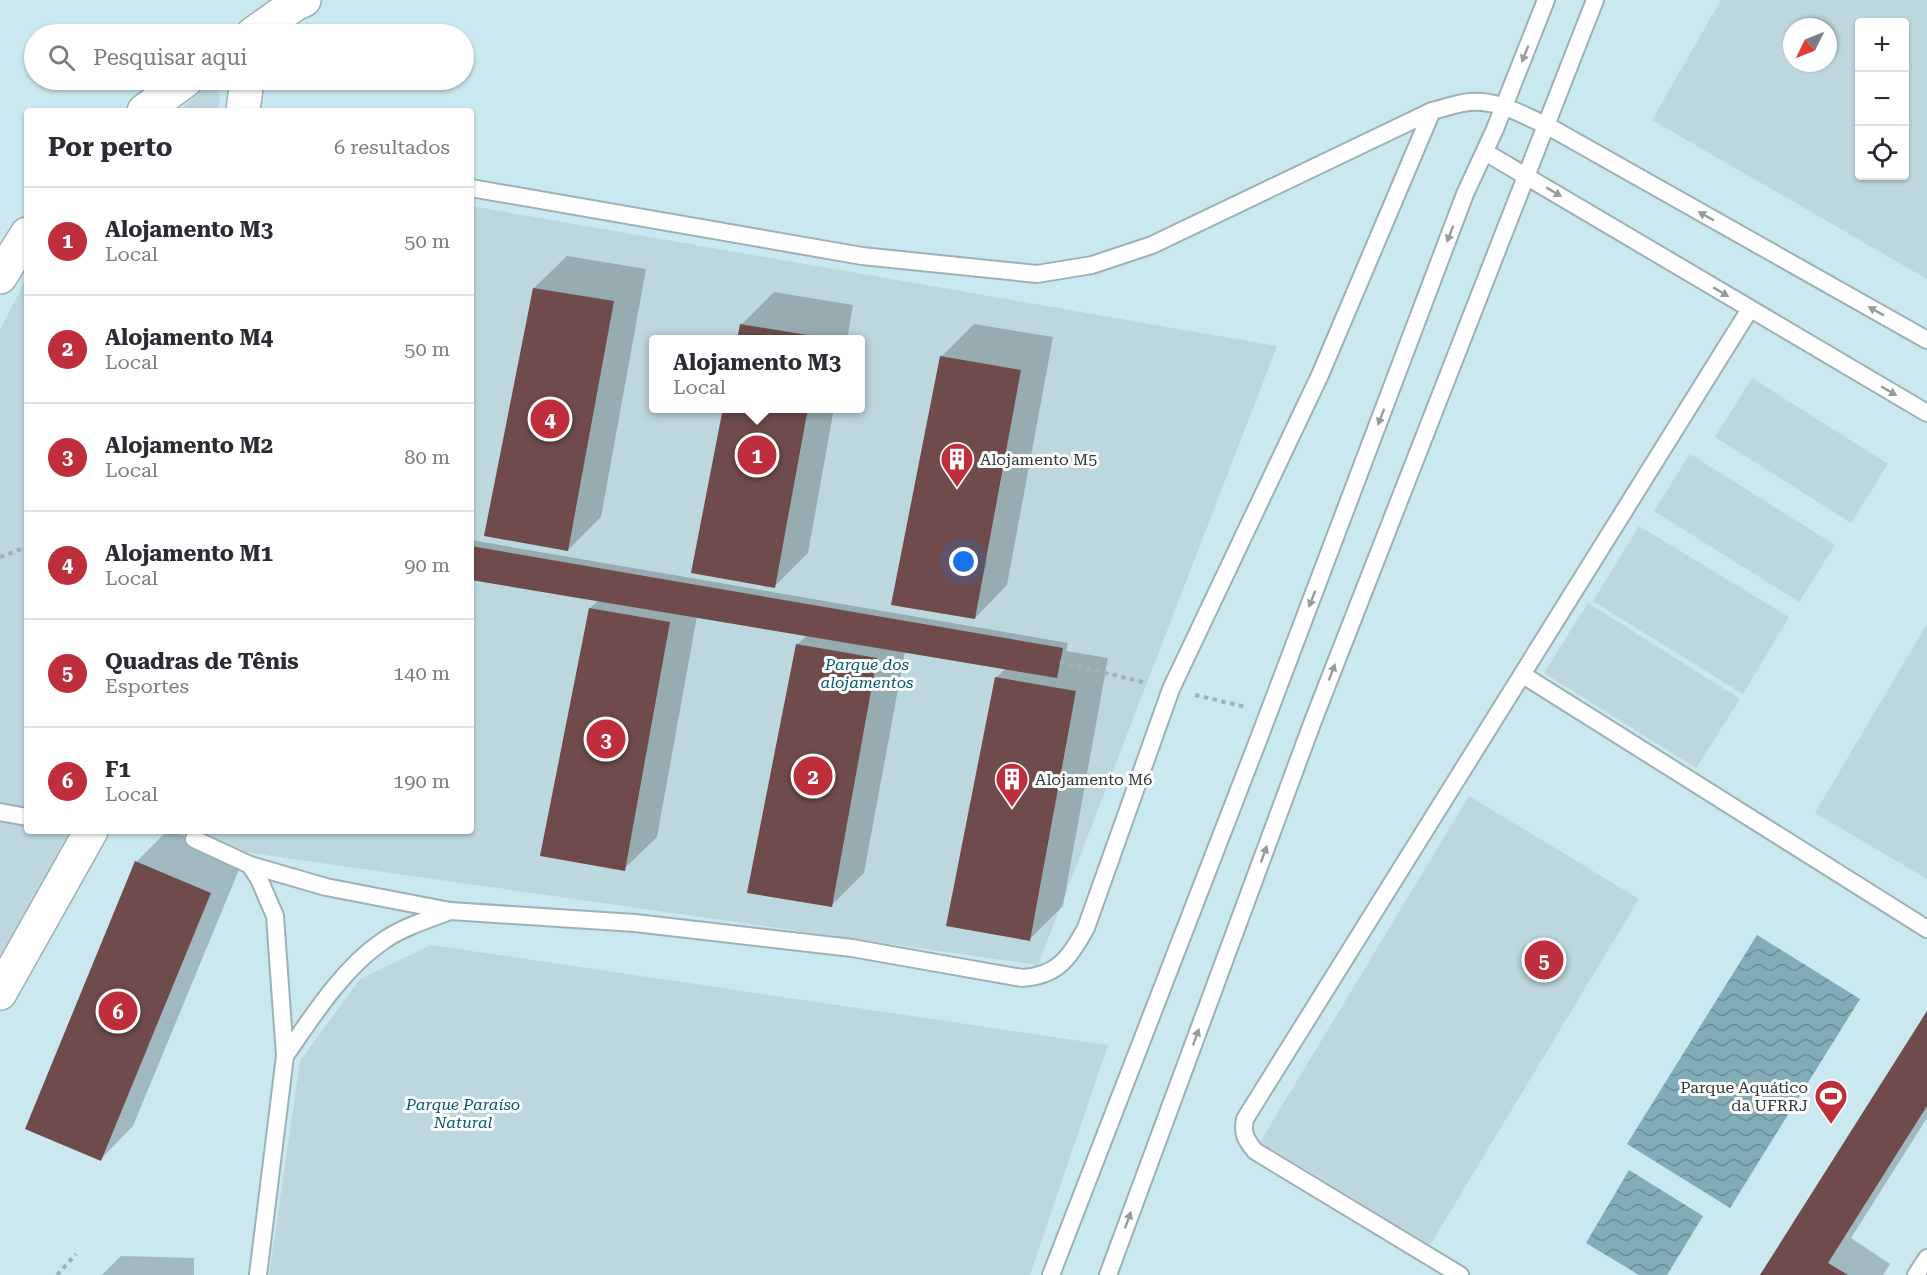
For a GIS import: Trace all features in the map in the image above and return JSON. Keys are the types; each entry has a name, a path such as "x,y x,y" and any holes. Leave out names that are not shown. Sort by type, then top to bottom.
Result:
{"street":[{"path":"267,24 304,0"},
{"path":"148,108 172,90"},
{"path":"243,108 246,90"},
{"path":"0,277 24,239"},
{"path":"0,993 82,834"}],"lane":[{"path":"1052,1275 1263,729 1465,194 1485,152 1546,0"},
{"path":"1108,1275 1313,721 1595,0"},
{"path":"474,189 862,256 1038,274 1092,265 1152,245 1432,111 1468,102 1481,102 1504,106 1546,125 1927,340"},
{"path":"194,839 250,865 326,887 450,911 635,923 852,948 1023,978 1035,978 1058,968 1076,946 1086,928 1171,689 1320,375 1432,111"},
{"path":"1485,152 1927,413"},
{"path":"1460,1275 1255,1151 1246,1140 1243,1130 1245,1119 1750,309"},
{"path":"1523,675 1927,929"},
{"path":"0,812 24,816"},
{"path":"250,865 259,879 275,916 285,1056 258,1275"},
{"path":"285,1056 331,992 353,967 381,942 401,930 450,911"},
{"path":"1916,1275 1927,1258"}],"path":[{"path":"0,557 24,548"},
{"path":"1060,662 1242,706"},
{"path":"57,1275 76,1254"}],"shaded area":[{"path":"0,0 1927,0 1927,1275 0,1275"}],"green space":[{"path":"1721,0 1927,0 1927,279 1652,120"},
{"path":"203,90 218,90 220,96 218,108 182,108"},
{"name":"Parque dos alojamentos","path":"474,207 1277,346 1038,965 251,853 182,834 474,834"},
{"path":"24,283 24,834 81,834 0,964 0,330"},
{"path":"1752,378 1888,464 1851,523 1715,437"},
{"path":"1690,454 1835,545 1799,602 1654,511"},
{"path":"1639,526 1789,617 1743,694 1593,601"},
{"path":"1588,603 1740,699 1696,768 1544,673"},
{"path":"1927,624 1927,879 1815,813"},
{"path":"1469,796 1639,899 1430,1245 1260,1142"},
{"name":"Parque Paraíso Natural","path":"431,945 1108,1045 1030,1275 269,1275 300,1061 360,979"}],"water":[{"path":"1757,935 1860,999 1730,1208 1627,1144"},
{"path":"1629,1170 1703,1216 1667,1275 1639,1275 1586,1243"}],"building":[{"path":"533,288 614,301 568,551 484,536"},
{"path":"740,324 807,335 738,335"},
{"name":"Alojamento M5","path":"940,356 1021,370 975,619 891,605"},
{"path":"722,413 807,413 775,588 691,573"},
{"path":"474,547 1063,648 1057,678 474,581"},
{"path":"589,608 670,622 625,871 540,856"},
{"path":"796,644 877,658 832,907 747,893"},
{"name":"Alojamento M6","path":"995,677 1076,691 1030,941 946,926"},
{"path":"135,861 211,893 101,1161 25,1129"},
{"path":"1927,1011 1927,1106 1828,1263 1848,1275 1760,1275"}],"place":[{"name":"Alojamento M1","path":"550,419"},
{"name":"Alojamento M3","path":"757,455"},
{"name":"Alojamento M5","path":"957,488"},
{"name":"Alojamento M2","path":"606,739"},
{"name":"Alojamento M4","path":"813,776"},
{"name":"Alojamento M6","path":"1012,808"},
{"name":"Quadras de Tênis","path":"1544,960"},
{"name":"F1","path":"118,1011"},
{"name":"Parque Aquático da UFRRJ","path":"1831,1125"}]}
